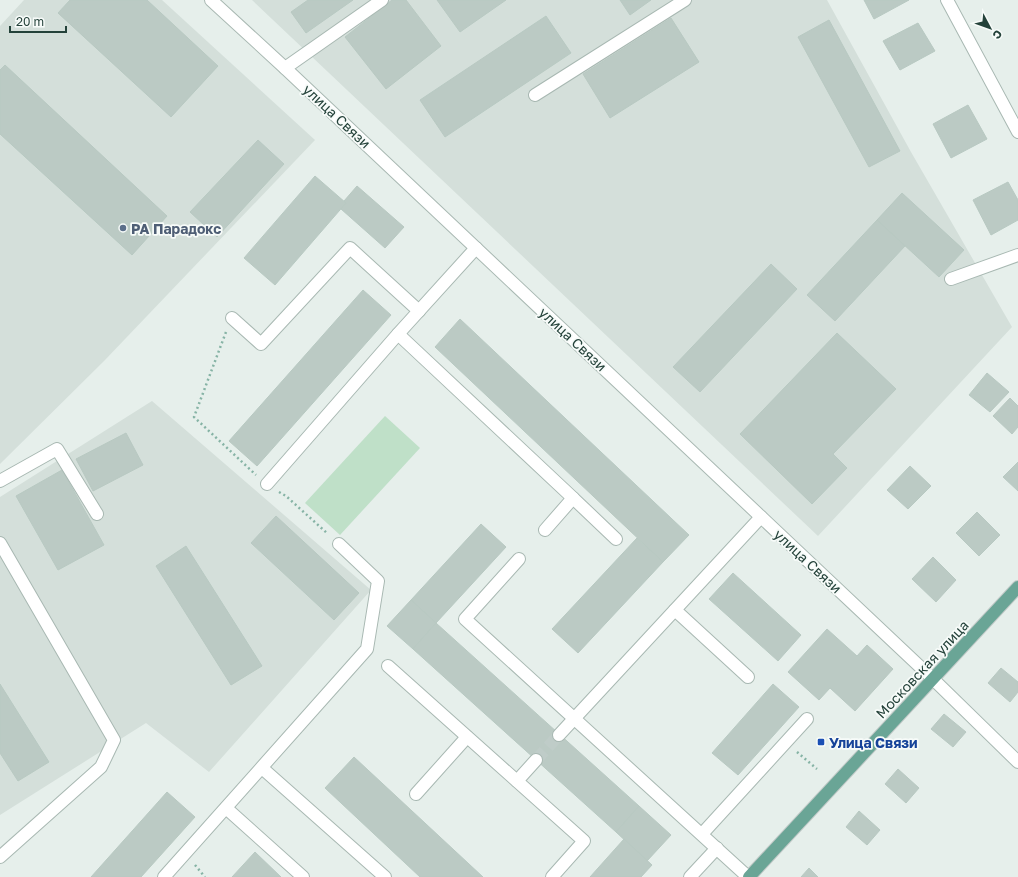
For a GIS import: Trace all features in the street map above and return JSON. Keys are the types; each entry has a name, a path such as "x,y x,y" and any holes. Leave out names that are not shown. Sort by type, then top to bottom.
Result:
{"main road":[{"name":"Московская улица","path":"749,877 1018,587"}],"street":[{"name":"улица Связи","path":"211,0 286,68 933,679 1018,762"},
{"path":"286,68 382,0"},
{"path":"535,95 685,0"},
{"path":"947,0 1018,132"},
{"path":"232,318 261,344 350,248 419,311"},
{"path":"267,484 398,334 476,248"},
{"path":"952,279 1018,255"},
{"path":"398,334 616,539"},
{"path":"0,481 56,449 97,514"},
{"path":"545,530 573,498"},
{"path":"559,735 761,517"},
{"path":"0,543 114,740 101,767 0,858"},
{"path":"164,877 262,768 370,652 378,581 339,544"},
{"path":"519,559 465,619 749,877"},
{"path":"675,610 748,677"},
{"path":"388,666 584,841 552,877"},
{"path":"702,834 808,719"},
{"path":"416,794 467,737"},
{"path":"517,781 536,760"},
{"path":"262,768 384,877"},
{"path":"226,808 303,877"},
{"path":"690,877 717,848"}],"path":[{"path":"232,318 194,417 248,469 267,484 286,496 339,544"},
{"path":"786,742 817,770"}],"shaded area":[{"path":"24,0 162,0 315,140 105,360 0,464 0,26"},
{"path":"252,0 827,0 911,152 1012,327 818,536"},
{"path":"152,401 371,590 209,772 146,723 0,815 0,497"}],"green space":[{"path":"385,416 420,448 340,535 305,503"}],"building":[{"path":"70,0 147,0 218,66 171,117 58,13"},
{"path":"308,0 353,0 306,33 291,12"},
{"path":"392,0 406,0 441,46 386,89 345,37"},
{"path":"437,0 506,0 460,32"},
{"path":"620,0 651,0 630,15"},
{"path":"864,0 909,0 874,19"},
{"path":"546,16 571,53 445,137 420,100"},
{"path":"671,18 699,62 610,118 583,74"},
{"path":"829,20 900,151 869,167 798,37"},
{"path":"918,23 935,51 900,70 883,41"},
{"path":"5,65 167,216 132,255 0,134 0,70"},
{"path":"968,105 987,139 951,158 933,124"},
{"path":"258,140 284,164 217,237 190,212"},
{"path":"315,176 346,203 275,285 244,258"},
{"path":"1008,182 1018,200 1018,220 991,235 973,200"},
{"path":"357,186 404,227 385,248 341,209 346,203 344,201"},
{"path":"902,193 964,250 939,277 877,220"},
{"path":"877,220 905,246 835,321 807,295"},
{"path":"771,264 797,289 700,392 673,367"},
{"path":"363,290 391,315 257,466 229,441"},
{"path":"460,319 689,535 663,562 435,347"},
{"path":"837,333 896,389 833,454 847,468 812,504 740,434"},
{"path":"987,373 1009,392 990,412 969,395"},
{"path":"1010,398 1018,406 1018,427 1012,434 993,416"},
{"path":"126,433 143,465 93,491 76,459"},
{"path":"1018,462 1018,491 1003,477"},
{"path":"910,466 931,486 908,509 887,490"},
{"path":"62,470 104,545 58,570 16,496"},
{"path":"977,512 1000,535 979,556 956,533"},
{"path":"276,516 359,593 334,620 251,543"},
{"path":"481,524 506,547 436,623 411,600"},
{"path":"637,538 663,562 578,653 552,629"},
{"path":"186,546 262,666 231,685 156,566"},
{"path":"933,557 956,580 936,602 912,579"},
{"path":"733,573 801,635 778,661 709,599"},
{"path":"411,600 436,623 413,649 387,626"},
{"path":"436,623 639,806 616,832 413,649"},
{"path":"827,629 857,656 867,645 893,669 855,711 830,688 819,700 788,672"},
{"path":"1001,668 1018,682 1018,692 1010,702 988,683"},
{"path":"0,684 49,762 18,781 0,753"},
{"path":"773,684 799,707 738,775 712,753"},
{"path":"944,714 966,732 953,747 931,729"},
{"path":"354,757 483,877 420,877 325,788"},
{"path":"898,769 919,788 906,803 885,784"},
{"path":"167,792 195,817 141,877 91,877"},
{"path":"639,806 671,835 647,861 616,832"},
{"path":"859,811 880,830 867,845 846,827"},
{"path":"624,839 652,865 641,877 590,877"},
{"path":"255,852 281,877 232,877"},
{"path":"809,868 818,877 801,877"}],"tunnel":[{"path":"536,760 559,735"}],"place":[{"name":"РА Парадокс","path":"123,228"},
{"name":"Улица Связи","path":"821,742"}]}
